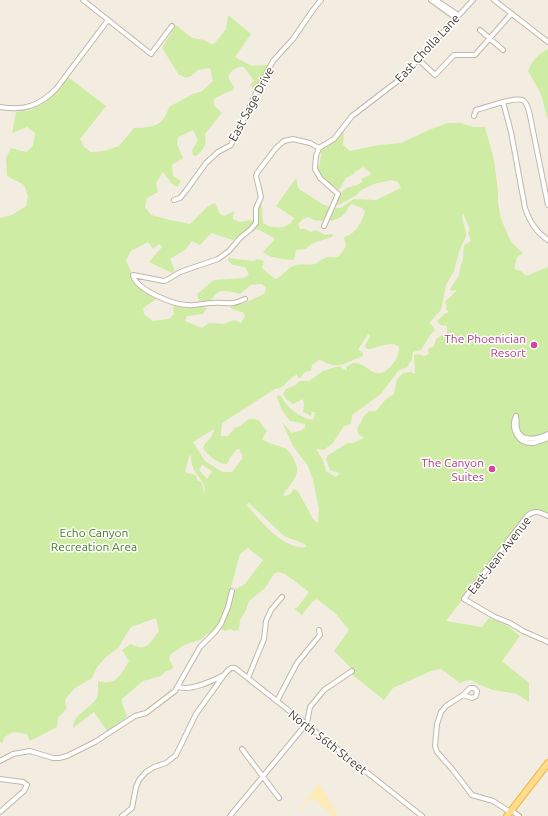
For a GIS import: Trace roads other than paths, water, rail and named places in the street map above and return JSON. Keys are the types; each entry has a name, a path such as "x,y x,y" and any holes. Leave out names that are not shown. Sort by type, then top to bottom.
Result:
{"main road":[{"path":"510,813 548,763"}],"street":[{"path":"82,0 151,54 172,26"},
{"name":"East Sage Drive","path":"174,200 180,198 206,163 218,152 231,144 273,62 293,39 321,0"},
{"path":"431,0 457,17"},
{"path":"436,0 457,17"},
{"name":"East Cholla Lane","path":"319,148 334,139 352,116 399,80 473,0"},
{"path":"494,0 548,42"},
{"path":"418,59 436,75 454,55 475,55 509,19 511,14"},
{"path":"0,107 22,108 35,105 47,98 56,89 108,20"},
{"path":"480,30 503,50"},
{"path":"474,116 476,110 503,102 521,99 527,104 548,205"},
{"path":"503,102 511,132 528,218 537,231 548,240"},
{"path":"245,299 232,304 179,304 151,293 134,280 133,275 164,281 180,272 218,259 229,251 256,223 256,208 261,197 256,176 276,148 284,141 293,139 310,143 319,148 316,156 315,169 320,178 338,194 324,226"},
{"path":"548,434 532,439 524,438 518,431 516,416 514,420 514,431 523,441 533,443 548,438"},
{"name":"East Jean Avenue","path":"548,516 540,512 533,512 528,515 464,599 495,617 510,623 523,631 548,641"},
{"path":"0,761 19,752 35,751 58,758 72,754 95,742 135,716 146,713 178,687 200,647 221,624 228,607 232,591"},
{"path":"248,678 264,639 266,622 271,610 282,597"},
{"path":"277,701 297,662 320,635 319,630"},
{"name":"North 56th Street","path":"224,675 229,669 233,668 248,678 422,816"},
{"path":"230,816 306,725 310,707 320,694 352,671"},
{"path":"178,687 183,689 224,675"},
{"path":"122,816 132,808 139,780 146,772 154,767 166,763 176,755 196,714 224,675"},
{"path":"463,695 446,706 441,712 437,724 435,746 437,752 472,795 493,801 510,813 519,816"},
{"path":"242,749 279,798"},
{"path":"0,779 23,782 27,785 24,791 0,812"}],"place":[{"name":"The Phoenician Resort","path":"534,345"},
{"name":"The Canyon Suites","path":"492,469"}],"park label":[{"name":"Echo Canyon Recreation Area","path":"94,539"}]}
